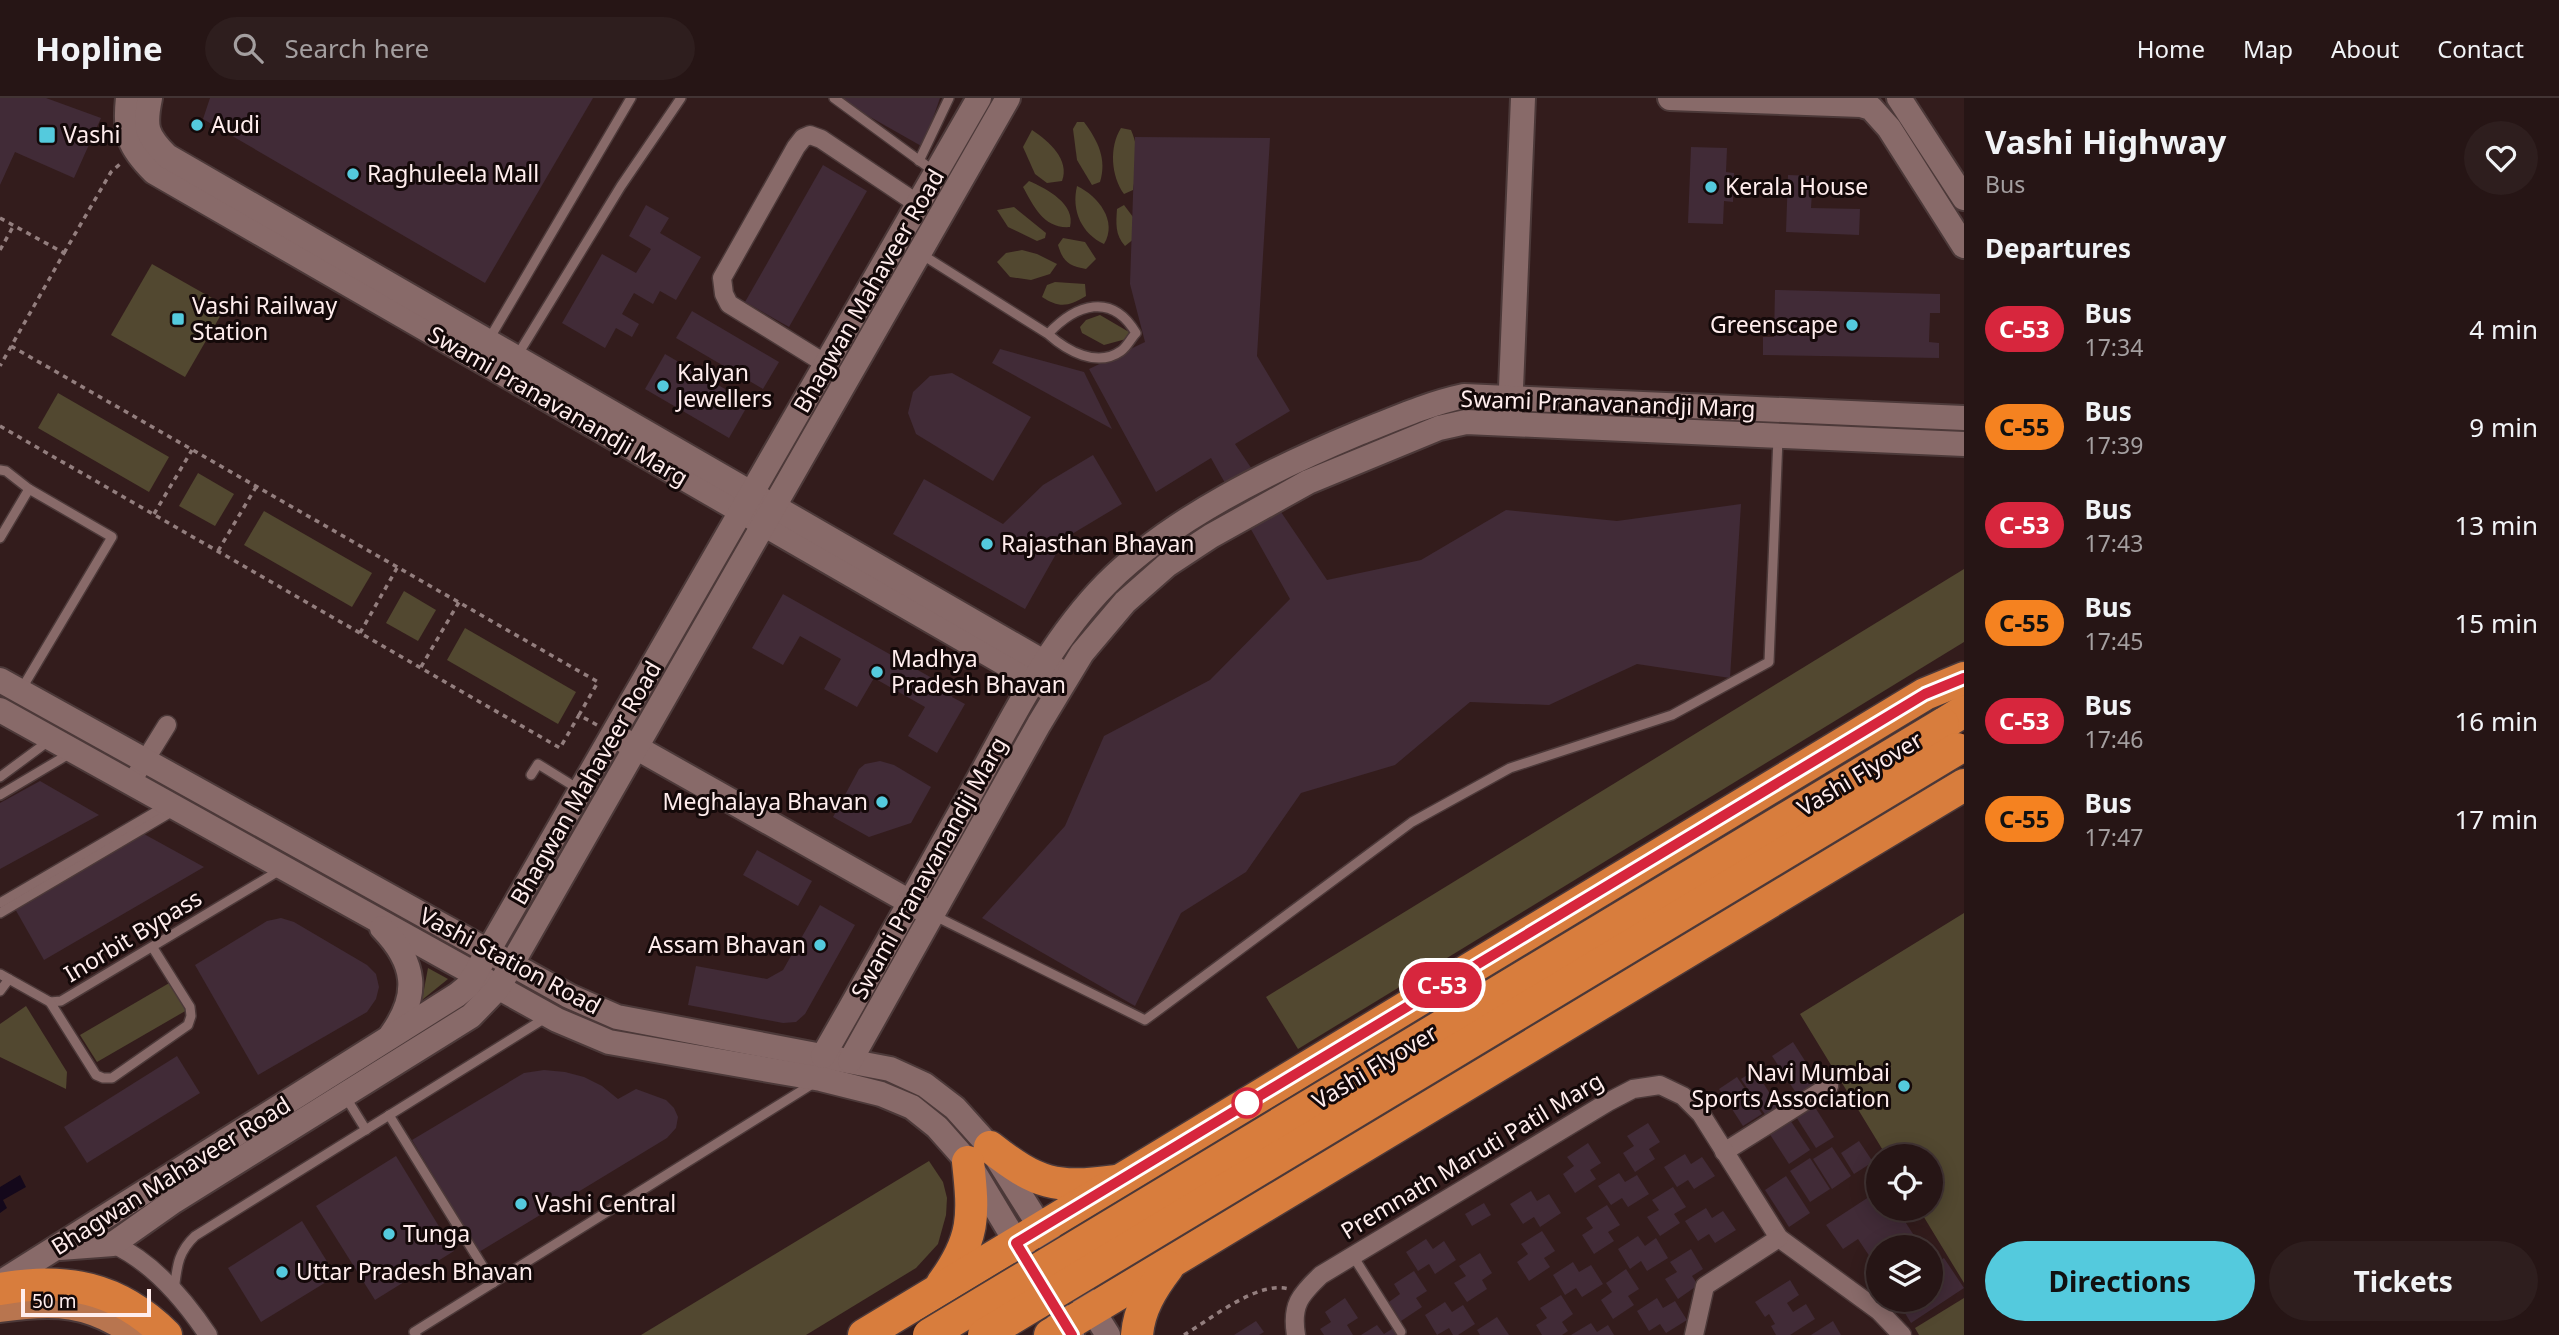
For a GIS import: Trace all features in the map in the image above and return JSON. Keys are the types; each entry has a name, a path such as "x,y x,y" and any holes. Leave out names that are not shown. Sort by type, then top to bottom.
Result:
{"highway":[{"path":"864,1335 1925,694 1964,678"},
{"name":"Vashi Flyover","path":"929,1335 1957,732"},
{"name":"Vashi Flyover","path":"984,1335 1957,732"},
{"path":"1078,1328 1170,1263 1964,785"},
{"path":"937,1291 959,1261 970,1230 979,1154 1051,1183 1084,1185 1119,1181"},
{"path":"1137,1335 1138,1322 1150,1290 1170,1263"},
{"path":"0,1289 37,1284 86,1288 131,1306 166,1335"}],"main road":[{"path":"0,1309 38,1305 80,1308 99,1313 135,1335"}],"street":[{"path":"128,98 126,122 135,152"},
{"name":"Swami Pranavanandji Marg","path":"150,98 146,120 151,139 167,156 179,175"},
{"name":"Bhagwan Mahaveer Road","path":"0,1283 457,995 476,975 918,204 928,167 979,98"},
{"name":"Bhagwan Mahaveer Road","path":"113,1244 174,1201 471,1016 498,988 1008,98"},
{"path":"1510,424 1523,98"},
{"path":"1670,98 1845,104 1871,108 1889,128 1964,246"},
{"path":"1899,98 1964,198"},
{"path":"826,364 729,304 722,285 722,278 796,147 803,138 810,135 821,139 918,204"},
{"name":"Swami Pranavanandji Marg","path":"135,152 154,172 179,175 1064,685"},
{"name":"Swami Pranavanandji Marg","path":"438,325 488,341 647,445"},
{"name":"Swami Pranavanandji Marg","path":"850,1061 921,908 1040,672 1061,638 1106,584 1152,545 1198,514 1296,459 1431,403 1464,397 1964,418"},
{"name":"Swami Pranavanandji Marg","path":"822,1067 1082,653 1125,602 1167,565 1211,536 1308,482 1439,428 1466,422 1964,444"},
{"name":"Vashi Station Road","path":"10,686 569,996 617,1017 704,1034 822,1067 912,1107 979,1154"},
{"name":"Vashi Station Road","path":"0,710 549,1016 609,1042 700,1059 822,1067 850,1061 890,1069 925,1085 955,1108 979,1154 1029,1236 1078,1328"},
{"path":"131,783 167,725"},
{"path":"614,734 921,908"},
{"path":"370,916 403,953 409,969 409,1004 389,1038"},
{"path":"700,1059 704,1034"},
{"name":"Premnath Maruti Patil Marg","path":"1301,1293 1321,1275 1608,1102 1633,1089 1660,1085 1683,1096 1701,1114 1779,1238 1879,1311 1902,1335"},
{"path":"1724,1152 1829,1086"},
{"path":"1694,1335 1704,1286 1779,1238"},
{"path":"55,1248 113,1244 131,1253 174,1293 208,1335"},
{"path":"1296,1335 1293,1317 1301,1293"}],"lane":[{"path":"488,341 631,98"},
{"path":"516,358 621,187 681,98"},
{"path":"834,98 928,167 948,98"},
{"path":"919,253 1078,354 1102,359 1122,351 1136,333 1128,319 1115,309 1102,305 1059,322 1048,334"},
{"path":"921,908 1144,1020 1412,822 1510,768 1672,715 1769,663 1778,435"},
{"path":"0,470 6,471 29,489 112,537 10,686"},
{"path":"0,538 29,489"},
{"path":"0,777 52,739"},
{"path":"0,795 74,751"},
{"path":"531,775 538,764 581,791"},
{"path":"0,903 173,806"},
{"path":"0,913 173,806"},
{"name":"Inorbit Bypass","path":"4,977 50,1002 61,1001 283,868"},
{"path":"50,1002 96,1075 112,1078 188,1025 191,1016 190,1007 153,948"},
{"path":"0,991 4,977"},
{"path":"174,1293 178,1259 184,1247 195,1236 549,1016"},
{"path":"416,1335 414,1332 822,1067"},
{"path":"344,1095 366,1130"},
{"path":"389,1115 493,1283"},
{"path":"1353,1256 1401,1332"}],"path":[{"path":"0,366 111,172 135,152"},
{"path":"0,218 64,253"},
{"path":"0,250 14,225"},
{"path":"0,426 560,748 598,682 11,346"},
{"path":"154,514 192,449"},
{"path":"218,551 256,486"},
{"path":"360,632 398,567"},
{"path":"421,667 458,602"},
{"path":"579,715 614,734"},
{"path":"1184,1335 1258,1290 1282,1287 1301,1293"}],"shaded area":[{"path":"1077,122 1084,122 1089,129 1102,158 1100,182 1092,185 1077,160 1073,129"},
{"path":"1121,128 1131,130 1137,153 1133,190 1124,194 1116,179 1113,161 1113,152"},
{"path":"1032,130 1051,145 1061,159 1064,173 1062,181 1047,183 1035,174 1023,147"},
{"path":"1029,181 1044,188 1064,204 1069,211 1070,227 1053,224 1041,215 1023,187"},
{"path":"1077,186 1092,196 1104,210 1109,227 1104,244 1096,240 1080,221 1076,204"},
{"path":"1124,205 1136,221 1135,238 1125,246 1119,238 1116,224 1117,209"},
{"path":"1014,207 1046,233 1045,238 1037,241 1008,227 997,210"},
{"path":"1063,238 1085,242 1096,259 1086,269 1071,265 1062,256 1058,245"},
{"path":"1022,250 1057,264 1050,274 1031,280 1010,277 997,262 1006,253"},
{"path":"152,264 226,306 185,377 111,335"},
{"path":"1055,282 1085,284 1086,296 1064,305 1042,297 1047,285"},
{"path":"1100,315 1129,332 1126,339 1104,345 1082,333 1080,327 1086,320"},
{"path":"58,393 169,457 149,492 38,428"},
{"path":"198,473 234,494 215,526 179,506"},
{"path":"264,511 372,573 352,607 244,545"},
{"path":"1964,569 1964,642 1298,1049 1266,997"},
{"path":"404,591 436,610 418,641 386,623"},
{"path":"465,628 576,692 558,724 447,660"},
{"name":"Navi Mumbai Sports Association","path":"1964,913 1964,1283 1943,1248 1943,1235 1935,1235 1926,1221 1943,1221 1943,1144 1879,1144 1800,1014"},
{"path":"428,968 448,979 422,1000"},
{"path":"171,982 187,1010 97,1062 80,1035"},
{"path":"26,1006 67,1072 66,1089 0,1057 0,1024"},
{"path":"929,1161 943,1182 947,1198 946,1215 938,1244 916,1268 806,1335 641,1335"},
{"path":"20,1175 26,1187 3,1200 7,1208 0,1213 0,1187"},
{"path":"1964,1298 1964,1335 1919,1335 1915,1328"}],"building":[{"name":"Vashi","path":"0,98 46,98 101,118 74,178 15,152 0,185"},
{"path":"210,98 593,98 485,283 203,119"},
{"path":"844,98 940,98 923,147 842,101"},
{"path":"1135,137 1270,138 1257,356 1290,411 1235,444 1327,580 1421,560 1506,510 1617,521 1741,504 1730,678 1637,664 1549,705 1470,702 1395,765 1301,793 1246,872 1181,913 1135,1006 982,918 1065,826 1104,736 1210,680 1290,599 1211,458 1156,492 1089,369 1145,342 1130,284"},
{"name":"Kerala House","path":"1691,147 1727,148 1726,172 1734,173 1733,202 1724,201 1723,224 1688,223"},
{"path":"823,165 867,191 789,327 745,302"},
{"path":"1788,175 1813,176 1811,208 1860,209 1859,235 1786,232"},
{"path":"646,205 669,218 660,233 701,257 676,300 660,291 653,304 634,293 622,314 639,324 632,337 616,328 605,348 562,323 602,254 636,273 651,249 629,236"},
{"name":"Greenscape","path":"1775,290 1940,294 1940,313 1930,313 1929,342 1939,343 1939,358 1763,355 1763,337 1774,337"},
{"path":"692,311 779,362 763,389 676,338"},
{"path":"1000,349 1084,372 1112,429 992,363"},
{"path":"665,354 749,403 729,438 645,389"},
{"path":"952,373 1031,417 993,481 916,434 908,413 913,392 930,376"},
{"name":"Rajasthan Bhavan","path":"1093,455 1122,504 1072,534 1056,554 1025,609 893,534 924,479 1003,524 1043,485"},
{"name":"Madhya Pradesh Bhavan","path":"783,594 955,691 952,697 965,704 937,753 908,736 925,707 874,678 857,707 824,689 841,659 800,636 783,665 752,648"},
{"name":"Meghalaya Bhavan","path":"880,761 894,765 931,787 911,823 869,837 833,817 859,769 865,764"},
{"path":"40,781 99,815 0,869 0,803"},
{"path":"144,834 204,867 44,960 14,907"},
{"path":"757,850 812,881 798,906 743,875"},
{"name":"Assam Bhavan","path":"820,905 855,925 805,1014 796,1022 783,1023 688,1005 696,966 767,979 783,970"},
{"path":"281,918 294,922 367,965 376,974 379,987 376,999 367,1012 258,1075 195,965 267,921"},
{"path":"1793,1042 1821,1086 1800,1099 1772,1056"},
{"path":"177,1056 200,1093 87,1163 64,1127"},
{"path":"544,1070 584,1077 602,1086 618,1099 636,1089 666,1100 678,1117 676,1128 667,1138 479,1252 412,1140 524,1073"},
{"path":"1755,1070 1779,1108 1766,1116 1741,1079"},
{"path":"1737,1077 1762,1114 1743,1126 1719,1089"},
{"path":"1811,1101 1834,1137 1816,1148 1793,1112"},
{"path":"1788,1117 1810,1150 1789,1164 1767,1130"},
{"path":"1648,1123 1660,1142 1649,1149 1655,1159 1635,1172 1623,1153 1634,1146 1627,1136"},
{"path":"1859,1141 1866,1152 1866,1166 1854,1174 1841,1153"},
{"path":"1588,1143 1601,1163 1590,1170 1596,1179 1575,1193 1563,1174 1574,1166 1567,1157"},
{"path":"1832,1147 1851,1176 1832,1189 1813,1159"},
{"path":"1685,1154 1691,1164 1702,1157 1715,1176 1694,1189 1688,1180 1677,1187 1664,1167"},
{"path":"396,1156 454,1251 375,1300 316,1206"},
{"path":"1810,1158 1830,1189 1810,1202 1790,1171"},
{"path":"1619,1173 1625,1182 1637,1175 1649,1194 1628,1207 1622,1198 1611,1205 1598,1186"},
{"path":"1786,1176 1810,1213 1789,1227 1765,1190"},
{"path":"1673,1187 1686,1207 1674,1214 1680,1223 1660,1236 1647,1217 1659,1210 1652,1200"},
{"path":"1531,1191 1537,1201 1549,1194 1561,1213 1540,1227 1534,1217 1523,1224 1510,1204"},
{"path":"1866,1199 1866,1221 1905,1221 1914,1235 1866,1235 1866,1251 1858,1239 1843,1249 1826,1225"},
{"path":"1484,1203 1491,1215 1472,1226 1465,1214"},
{"path":"1607,1205 1620,1225 1608,1232 1614,1241 1594,1254 1582,1235 1593,1228 1586,1218"},
{"path":"1706,1208 1712,1218 1723,1211 1736,1230 1715,1243 1709,1234 1698,1241 1685,1221"},
{"name":"Uttar Pradesh Bhavan","path":"302,1221 336,1276 261,1322 228,1268"},
{"path":"1542,1231 1555,1251 1544,1258 1550,1267 1529,1281 1517,1262 1528,1254 1521,1244"},
{"path":"1638,1236 1645,1246 1656,1238 1668,1258 1647,1271 1641,1261 1630,1269 1618,1249"},
{"path":"1426,1239 1433,1249 1444,1241 1456,1260 1435,1274 1429,1264 1418,1271 1406,1252"},
{"path":"1691,1249 1703,1269 1692,1276 1698,1285 1678,1299 1665,1279 1677,1272 1670,1262"},
{"path":"1480,1253 1492,1273 1482,1280 1487,1289 1467,1302 1454,1283 1466,1276 1459,1266"},
{"path":"1943,1259 1964,1288 1943,1302"},
{"path":"1573,1262 1579,1272 1591,1265 1603,1284 1582,1297 1576,1288 1565,1295 1553,1275"},
{"path":"1626,1269 1639,1289 1628,1296 1634,1305 1613,1319 1601,1300 1612,1292 1606,1283"},
{"path":"1414,1271 1427,1291 1416,1298 1422,1307 1401,1321 1389,1302 1400,1294 1394,1284"},
{"path":"1790,1280 1799,1295 1787,1303 1793,1312 1806,1304 1815,1319 1790,1335 1776,1335 1771,1326 1775,1324 1769,1314 1765,1317 1755,1302"},
{"path":"1561,1295 1573,1314 1562,1322 1568,1331 1562,1335 1542,1335 1536,1325 1547,1318 1540,1308"},
{"path":"1345,1298 1358,1318 1347,1325 1353,1335 1324,1335 1320,1329 1331,1322 1325,1312"},
{"path":"1657,1298 1663,1308 1675,1301 1687,1320 1666,1333 1660,1324 1649,1331 1637,1311"},
{"path":"1445,1302 1452,1312 1463,1305 1475,1324 1458,1335 1453,1335 1449,1328 1437,1335 1425,1315"},
{"path":"1904,1312 1928,1312 1911,1323"},
{"path":"1497,1317 1509,1335 1480,1335 1477,1330"},
{"path":"1256,1321 1264,1332 1259,1335 1234,1335"},
{"path":"1833,1321 1841,1335 1811,1335"},
{"path":"1591,1323 1597,1332 1608,1325 1614,1335 1571,1335"},
{"path":"1377,1325 1384,1334 1395,1327 1400,1335 1361,1335"}],"bus line":[{"name":"C-53","path":"1072,1335 1016,1243 1925,694 1964,678"}],"place":[{"name":"Audi","path":"197,125"},
{"name":"Vashi","path":"47,135"},
{"name":"Raghuleela Mall","path":"353,174"},
{"name":"Kerala House","path":"1711,187"},
{"name":"Vashi Railway Station","path":"178,319"},
{"name":"Greenscape","path":"1852,325"},
{"name":"Kalyan Jewellers","path":"663,386"},
{"name":"Rajasthan Bhavan","path":"987,544"},
{"name":"Madhya Pradesh Bhavan","path":"877,672"},
{"name":"Meghalaya Bhavan","path":"882,802"},
{"name":"Assam Bhavan","path":"820,945"},
{"name":"Navi Mumbai Sports Association","path":"1904,1086"},
{"name":"Vashi Central","path":"521,1204"},
{"name":"Tunga","path":"389,1234"},
{"name":"Uttar Pradesh Bhavan","path":"282,1272"}]}
